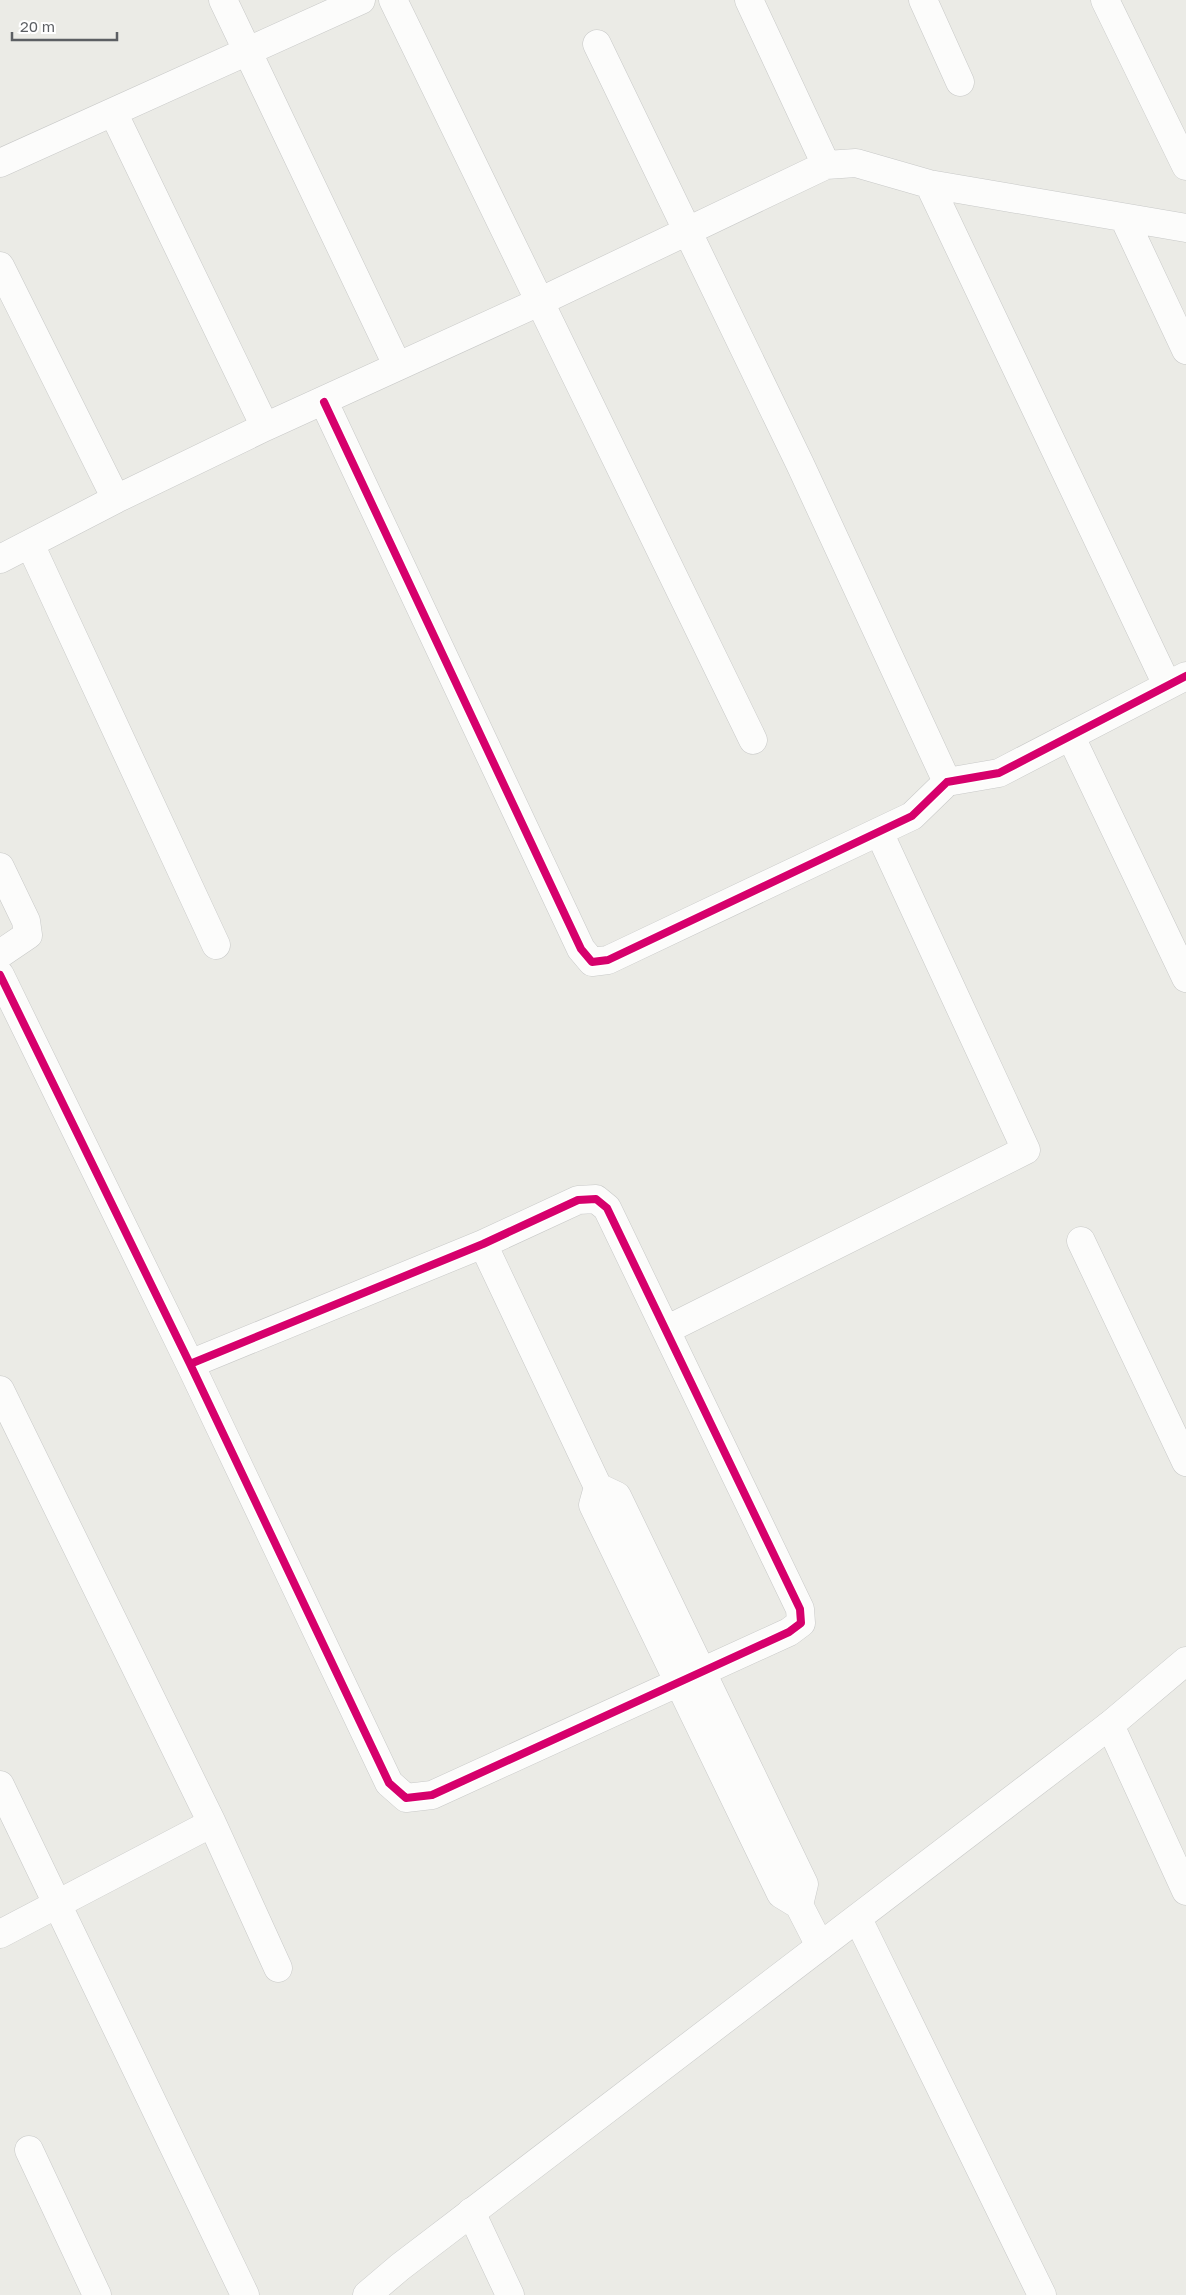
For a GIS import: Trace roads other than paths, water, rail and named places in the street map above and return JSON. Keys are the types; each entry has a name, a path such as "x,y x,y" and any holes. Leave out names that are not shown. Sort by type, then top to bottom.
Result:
{"street":[{"path":"223,0 397,365"},
{"path":"0,163 114,114 246,51 361,0"},
{"path":"393,0 538,302 753,740"},
{"path":"749,0 826,165"},
{"path":"923,0 960,82"},
{"path":"1105,0 1186,166"},
{"path":"597,44 800,464 947,782"},
{"path":"114,114 265,427"},
{"path":"0,559 116,499 265,427 324,402 397,365 538,302 826,165 856,163 930,184 1186,228"},
{"path":"324,402 581,949 592,962 608,960 912,816 947,782 999,773 1177,681 930,184"},
{"path":"1124,218 1186,350"},
{"path":"0,266 116,499"},
{"path":"30,544 216,945"},
{"path":"1071,737 1186,978"},
{"path":"666,1330 1026,1150 879,832"},
{"path":"0,867 26,921 28,934 0,954"},
{"path":"0,975 190,1364 389,1784 406,1798 432,1795 789,1632 801,1622 800,1609 607,1208 596,1199 578,1200 483,1244 190,1364"},
{"path":"1081,1241 1186,1462"},
{"path":"483,1244 598,1487 617,1496 804,1884 799,1905"},
{"path":"0,1390 212,1823 278,1968"},
{"path":"598,1487 593,1505 678,1683 781,1894 799,1905 820,1946"},
{"path":"367,2295 471,2212 858,1919 1110,1725 1186,1661"},
{"path":"1110,1725 1186,1891"},
{"path":"0,1785 56,1905 246,2295"},
{"path":"0,1934 212,1823"},
{"path":"858,1919 1042,2295"},
{"path":"28,2150 96,2295"},
{"path":"471,2212 510,2295"}]}
